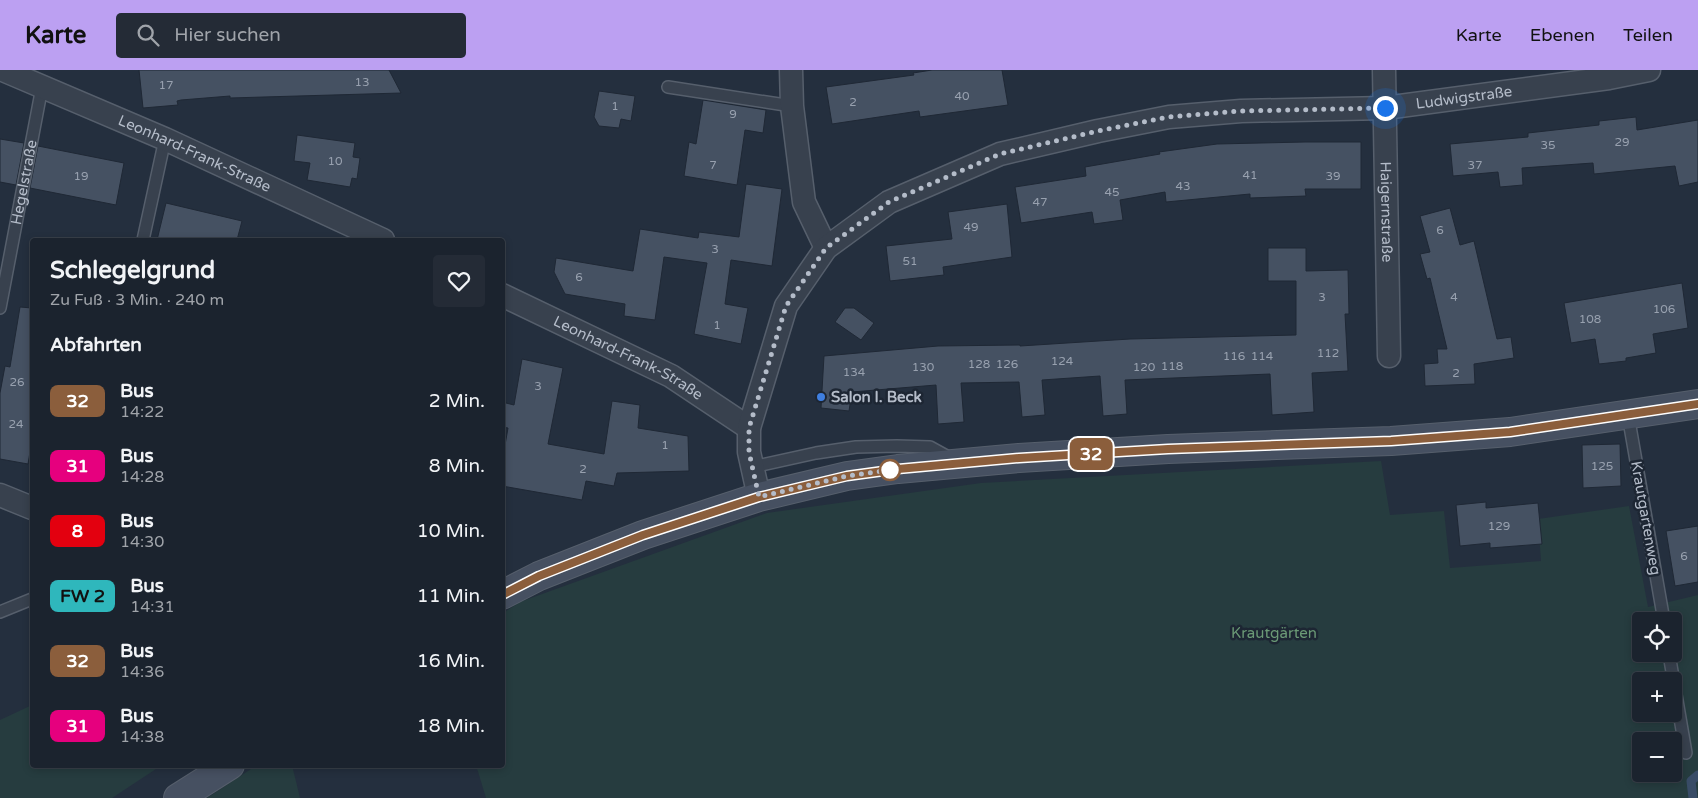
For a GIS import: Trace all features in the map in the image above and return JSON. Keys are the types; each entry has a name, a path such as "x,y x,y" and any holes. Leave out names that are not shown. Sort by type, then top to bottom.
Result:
{"main road":[{"path":"505,593 539,576 643,535 759,497 847,476 961,463 1168,449 1391,441 1510,432 1698,404"},
{"path":"178,798 225,768"}],"street":[{"name":"Leonhard-Frank-Straße","path":"3,70 46,78 165,139 380,238"},
{"path":"791,70 792,106 804,202 826,248"},
{"name":"Haigernstraße","path":"1384,70 1389,356"},
{"name":"Ludwigstraße","path":"759,497 749,452 749,428 786,306 826,248 889,202 1000,154 1098,131 1169,117 1241,111 1385,108 1609,78 1649,70"},
{"name":"Leonhard-Frank-Straße","path":"505,296 671,376 749,428"},
{"path":"0,495 30,507"}],"lane":[{"name":"Hegelstraße","path":"0,308 46,78"},
{"path":"668,87 792,106"},
{"path":"144,238 165,139"},
{"name":"Krautgartenweg","path":"1628,415 1662,612"},
{"path":"752,467 856,447 897,446 930,447 961,463"},
{"path":"0,612 30,600"},
{"path":"1670,662 1686,753"}],"green space":[{"name":"Krautgärten","path":"1381,461 1390,515 1444,511 1450,568 1541,561 1538,519 1629,506 1648,607 1698,595 1698,798 486,798 477,768 505,768 505,612 520,602 767,513 981,483"},
{"path":"30,706 30,768 157,768 112,798 0,798 0,720"},
{"path":"252,768 293,768 300,798 207,798"}],"building":[{"path":"139,70 389,70 401,93 230,98 230,96 181,100 177,101 178,105 143,108"},
{"path":"932,70 1002,70 1008,105 920,117 919,111 832,124 826,87 914,75 913,73"},
{"path":"599,91 635,96 631,121 621,119 619,128 599,126 594,117"},
{"path":"703,100 766,110 763,133 745,130 737,185 684,176 689,142 696,144"},
{"path":"1636,117 1637,130 1698,120 1698,182 1679,186 1675,166 1594,174 1593,163 1522,168 1523,185 1500,187 1498,172 1453,176 1450,144 1528,137 1528,133 1599,125 1599,121"},
{"path":"297,135 355,143 353,157 360,158 357,179 352,178 350,187 307,180 310,163 294,161"},
{"path":"0,139 24,143 16,185 0,182"},
{"path":"1361,142 1361,189 1305,189 1306,196 1250,198 1250,194 1166,202 1165,192 1120,200 1123,220 1094,224 1092,212 1021,223 1015,187 1086,176 1085,167 1160,154 1159,152 1217,144"},
{"path":"38,146 124,163 116,205 30,188"},
{"path":"746,184 782,189 772,266 731,260 725,304 748,308 741,344 694,334 707,263 664,257 655,320 624,316 625,304 565,294 554,272 556,258 633,271 640,229 698,238 699,232 739,237"},
{"path":"166,203 242,221 238,238 157,238"},
{"path":"1007,204 1012,257 943,267 944,275 890,281 886,246 952,239 948,212"},
{"path":"1450,208 1460,245 1474,241 1497,339 1511,337 1514,358 1474,364 1475,384 1425,386 1424,364 1438,363 1437,349 1447,349 1430,278 1427,279 1420,254 1430,252 1420,216"},
{"path":"1268,248 1306,248 1306,271 1348,270 1349,314 1345,314 1348,371 1312,373 1314,412 1272,415 1270,374 1125,380 1127,414 1103,416 1100,376 1042,380 1045,415 1022,417 1019,382 961,383 964,422 938,424 936,385 852,392 849,411 821,408 824,356 938,346 1020,346 1130,339 1296,335 1296,281 1268,281"},
{"path":"1682,283 1688,328 1653,334 1656,353 1626,358 1626,361 1599,364 1595,339 1571,343 1564,303"},
{"path":"20,307 30,308 30,452 28,464 0,459 0,393 5,366 10,367"},
{"path":"845,308 854,308 874,323 861,340 835,322"},
{"path":"522,359 563,368 548,444 604,454 612,401 640,405 638,428 688,436 689,471 617,473 614,486 586,481 582,500 505,487 505,445 508,428 505,428 505,403 514,405"},
{"path":"1620,444 1621,486 1583,488 1582,445"},
{"path":"1486,502 1486,508 1538,503 1542,544 1490,548 1490,543 1460,546 1456,505"},
{"path":"1698,526 1698,582 1675,586 1666,531"}],"waterway":[{"path":"1693,798 1691,781 1698,775"}],"bus line":[{"name":"32","path":"505,593 539,576 643,535 759,497 847,476 898,469 1019,458 1168,449 1391,441 1510,432 1698,404"}],"place":[{"name":"Salon I. Beck","path":"821,397"}],"route":[{"path":"890,470 898,469 847,476 759,497 749,452 749,428 786,306 826,248 889,202 1000,154 1098,131 1169,117 1241,111 1385,108"}]}
